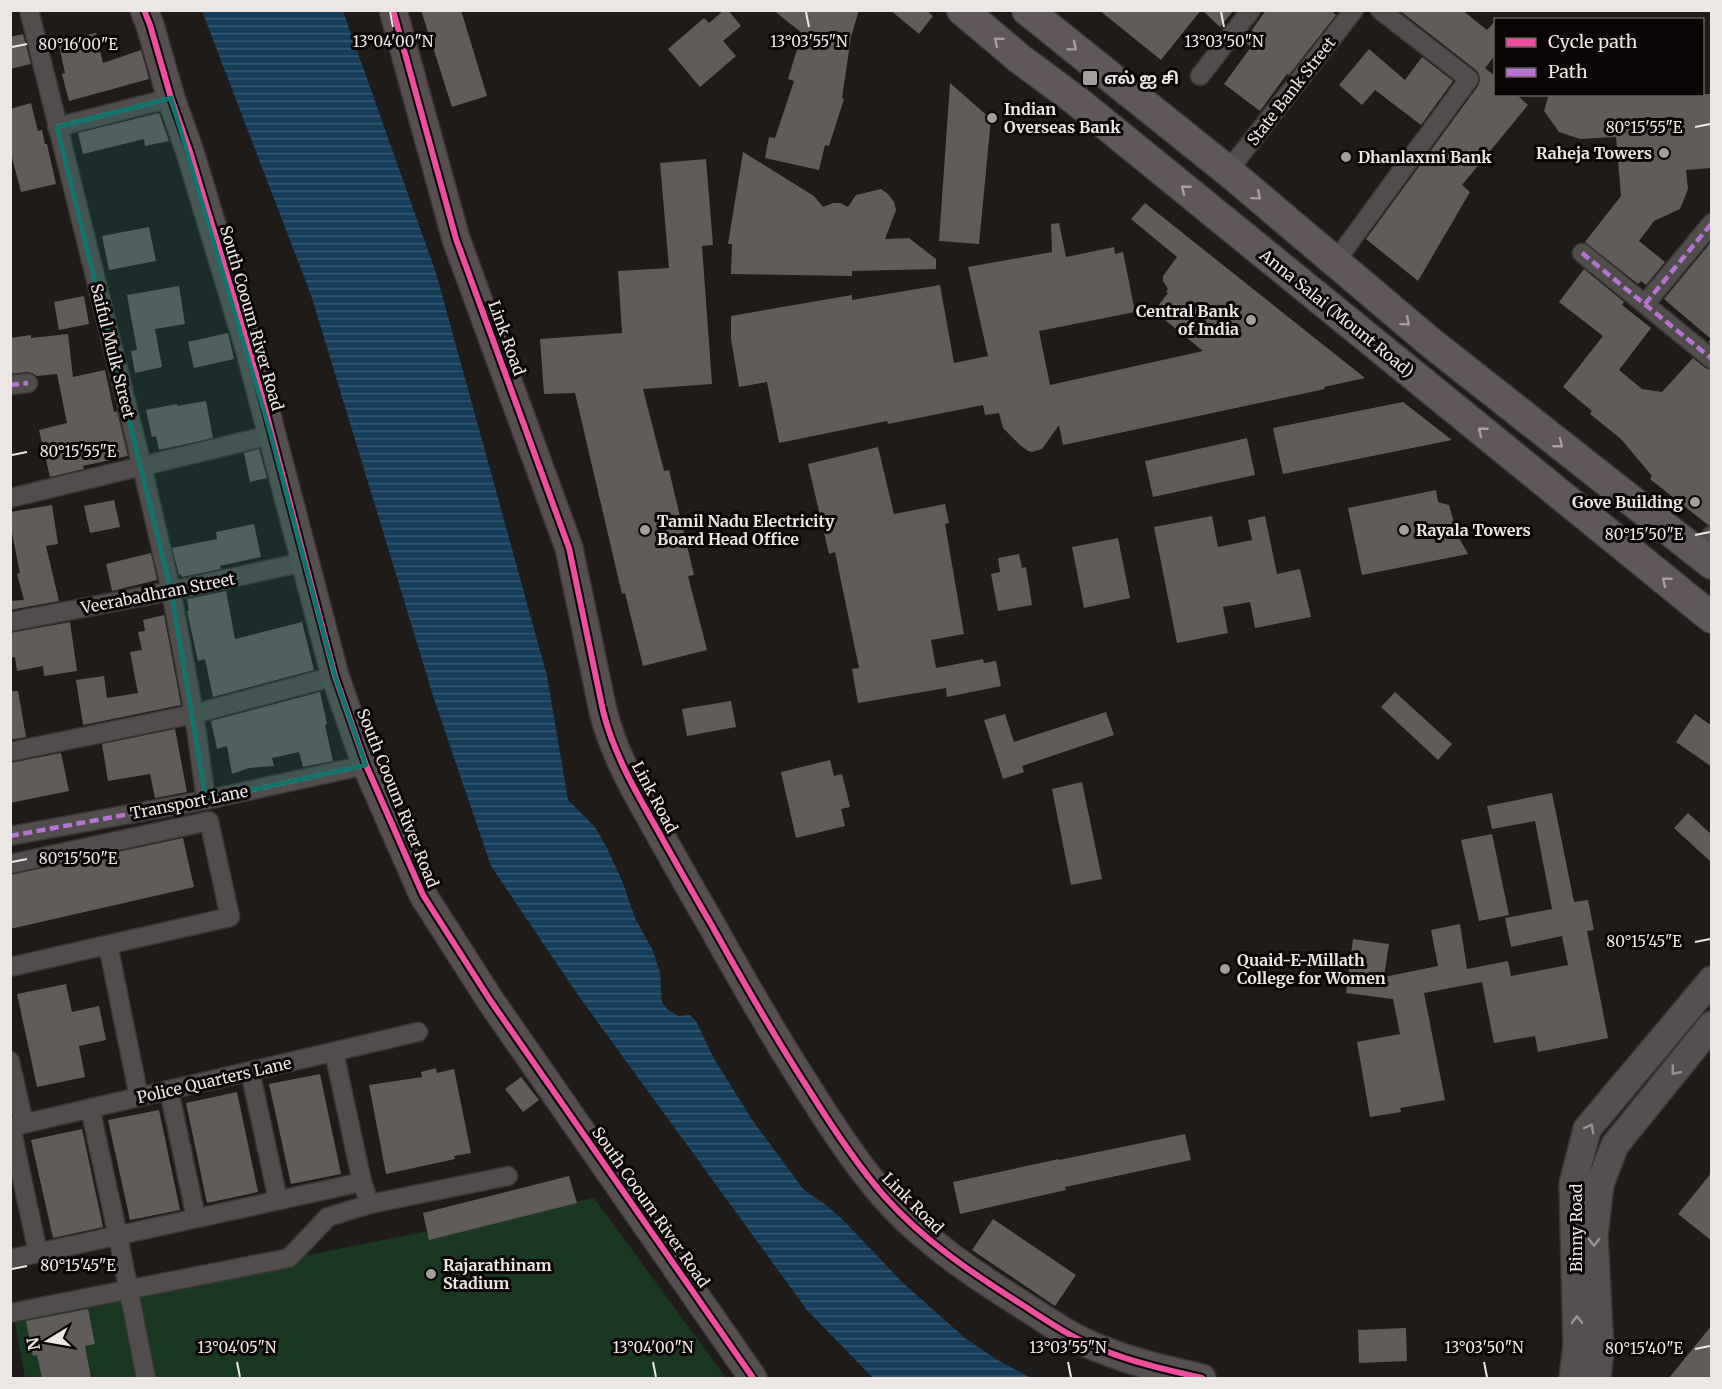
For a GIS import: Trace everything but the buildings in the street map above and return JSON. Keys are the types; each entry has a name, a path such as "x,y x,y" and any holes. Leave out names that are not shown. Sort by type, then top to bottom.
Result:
{"main road":[{"name":"Anna Salai (Mount Road)","path":"962,10 1712,618"},
{"path":"1028,10 1228,171 1430,342 1707,551"},
{"path":"1078,102 1102,70"}],"street":[{"name":"Saiful Mulk Street","path":"29,10 171,591 194,714 206,800"},
{"name":"South Cooum River Road","path":"144,10 190,152 243,329 335,676 366,765 423,895 490,1000 753,1378"},
{"name":"Link Road","path":"393,10 456,239 569,548 610,737 636,792 779,1043 842,1143 863,1171 897,1210 933,1243 978,1277 1078,1339 1123,1358 1202,1378"},
{"path":"1200,76 1251,10"},
{"name":"State Bank Street","path":"1228,171 1354,10"},
{"path":"1335,262 1469,79 1380,10"},
{"path":"57,127 171,98"},
{"path":"1645,304 1709,230"},
{"path":"1582,253 1712,359"},
{"path":"10,498 271,435"},
{"name":"Veerabadhran Street","path":"10,622 171,591 304,562"},
{"path":"10,752 194,714 335,676"},
{"name":"Transport Lane","path":"10,836 206,800 366,765"},
{"path":"10,864 208,821 230,917 10,967"},
{"path":"108,945 139,1097"},
{"name":"Binny Road","path":"1574,1378 1577,1345 1574,1184 1587,1129 1712,980"},
{"name":"Binny Road","path":"1597,1378 1600,1350 1594,1236 1600,1184 1615,1145 1712,1026"},
{"name":"Police Quarters Lane","path":"15,1126 418,1032"},
{"path":"334,1052 362,1182 370,1204"},
{"path":"10,1061 15,1126 38,1253"},
{"path":"250,1071 278,1200"},
{"path":"169,1090 196,1218"},
{"path":"90,1108 146,1378"},
{"path":"10,1313 290,1258 327,1217 370,1204 508,1176"},
{"path":"10,1259 362,1182"}],"highlighted area":[{"path":"171,98 271,435 335,676 366,765 206,800 171,591 57,127"}],"green space":[{"name":"Rajarathinam Stadium","path":"594,1198 726,1378 25,1378 14,1318 137,1289"}],"water":[{"path":"202,11 343,11 436,273 547,676 568,800 595,827 607,848 623,883 635,918 653,951 660,973 662,1002 668,1010 678,1016 690,1015 696,1021 713,1057 753,1121 804,1190 844,1221 902,1282 965,1338 996,1359 1031,1378 873,1378 807,1310 578,995 491,866 434,699 311,295"}],"marked path":[{"path":"57,127 171,98"},
{"path":"1645,304 1712,223"},
{"path":"1582,253 1712,359"},
{"path":"10,385 28,383"},
{"path":"10,836 206,800 366,765"}],"cycle path":[{"path":"144,10 250,351 335,676 366,765 423,895 490,1000 753,1378"},
{"path":"393,10 456,239 569,548 603,711 612,740 638,796 758,1008 854,1158 885,1197 932,1242 985,1280 1081,1341 1127,1359 1202,1378"}],"place":[{"name":"எல் ஐ சி","path":"1090,78"},
{"name":"Indian Overseas Bank","path":"992,118"},
{"name":"Raheja Towers","path":"1664,153"},
{"name":"Dhanlaxmi Bank","path":"1346,157"},
{"name":"Central Bank of India","path":"1251,320"},
{"name":"Gove Building","path":"1695,502"},
{"name":"Tamil Nadu Electricity Board Head Office","path":"645,530"},
{"name":"Rayala Towers","path":"1404,530"},
{"name":"Quaid-E-Millath College for Women","path":"1225,969"},
{"name":"Rajarathinam Stadium","path":"431,1274"}]}
